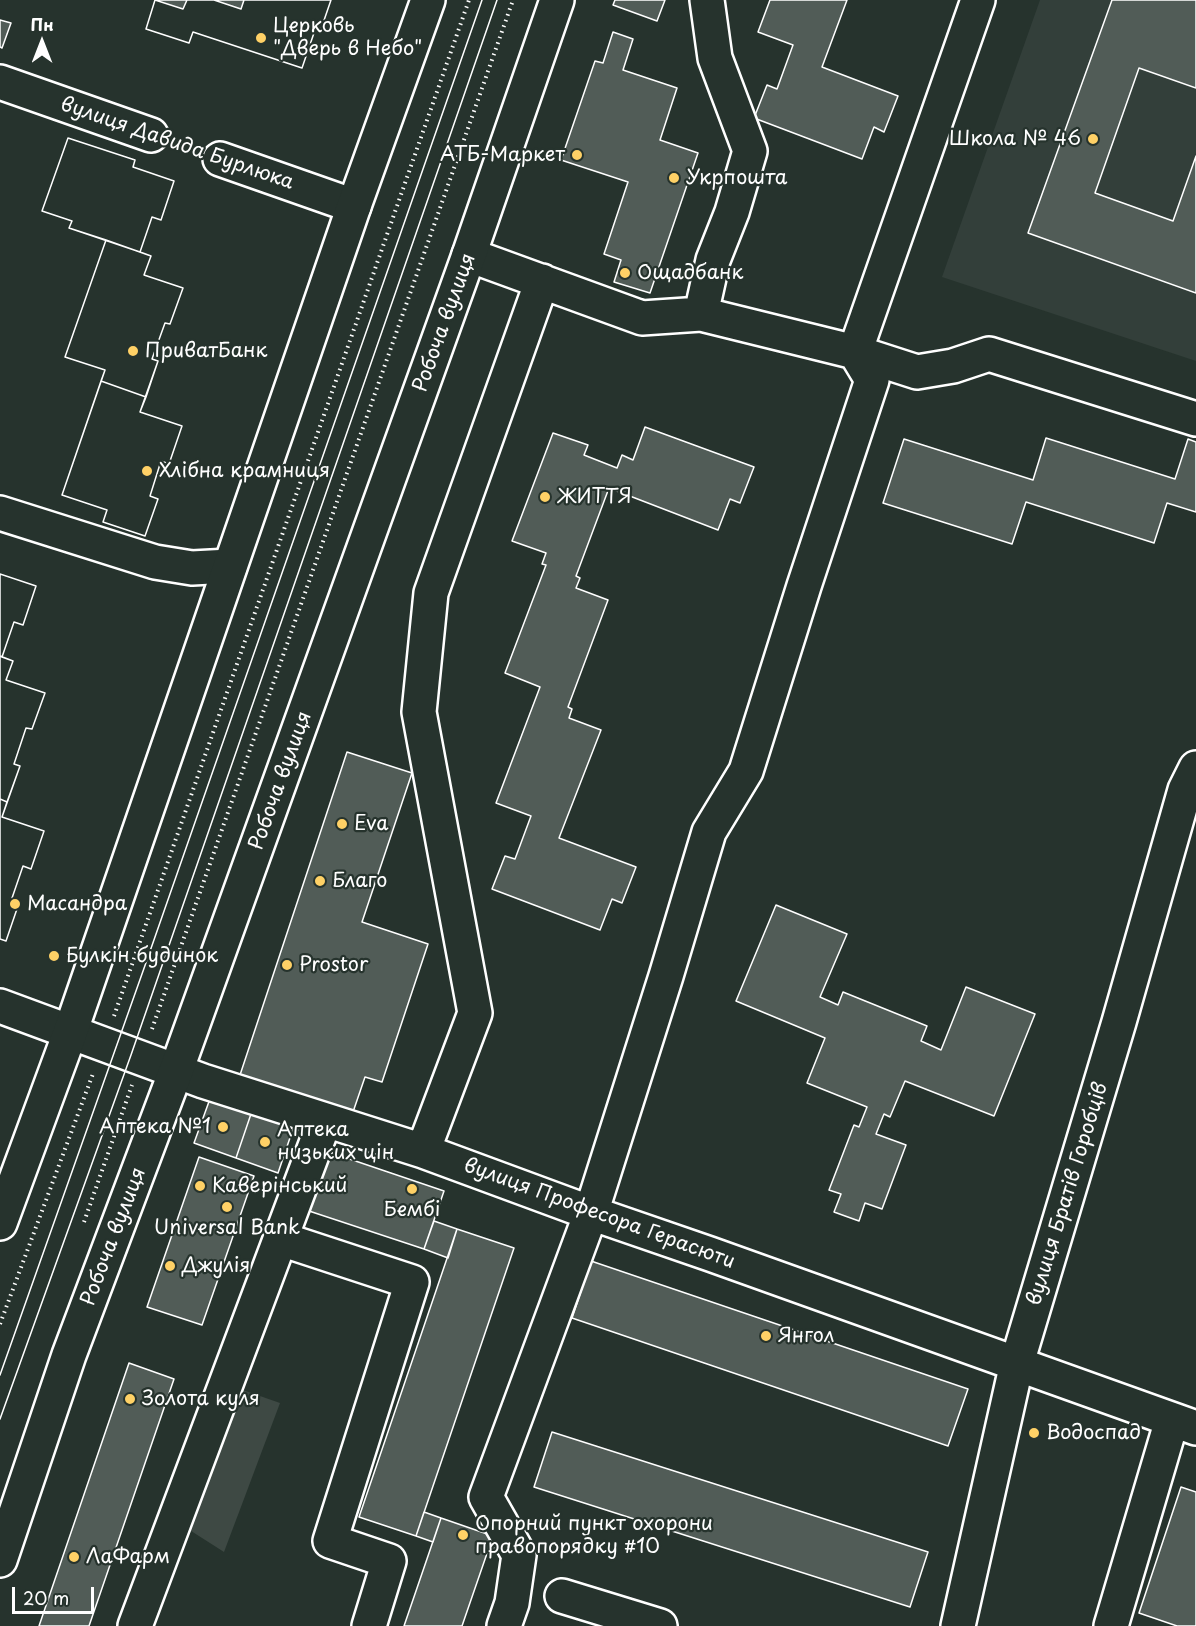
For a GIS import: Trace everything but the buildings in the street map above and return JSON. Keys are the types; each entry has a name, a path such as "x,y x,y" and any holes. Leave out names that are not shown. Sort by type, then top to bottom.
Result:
{"main road":[{"path":"0,1223 70,1033 354,206 428,0"},
{"name":"Робоча вулиця","path":"0,1560 69,1355 176,1071 469,255 557,0"},
{"path":"702,314 713,260 732,212 750,151 715,58 707,0"},
{"path":"855,352 978,0"},
{"name":"вулиця Давида Бурлюка","path":"0,82 151,135"},
{"name":"вулиця Давида Бурлюка","path":"220,159 354,206"},
{"path":"469,255 642,318 702,314 855,352 917,372 954,366 989,354 1196,419"},
{"path":"423,1151 475,1013 419,711 430,593 542,281"},
{"path":"504,1626 512,1603 519,1555 486,1497 591,1213 709,832 746,771 872,380 855,352"},
{"path":"0,513 155,562 192,568 230,566"},
{"name":"вулиця Братів Горобців","path":"958,1626 1017,1363 1119,1022 1185,790 1196,768"},
{"name":"вулиця Професора Герасюти","path":"0,1006 176,1071 423,1151 1184,1424"},
{"path":"135,1626 326,1120"},
{"path":"281,1239 412,1282 330,1541 389,1561 369,1626"},
{"path":"1111,1626 1184,1424"},
{"path":"562,1596 660,1626"}],"path":[{"path":"0,1323 103,1045 469,0"},
{"path":"91,1202 513,0"},
{"name":"вулиця Давида Бурлюка","path":"151,135 220,159"}],"shaded area":[{"name":"Школа № 46","path":"1040,0 1196,0 1196,361 942,277"},
{"path":"240,1389 280,1403 224,1552 188,1529"}],"tram line":[{"path":"0,1375 482,0"},
{"path":"0,1419 131,1055 497,0"}],"place":[{"name":"Церковь \"Дверь в Небо\"","path":"261,38"},
{"name":"Школа № 46","path":"1093,139"},
{"name":"АТБ-Маркет","path":"577,155"},
{"name":"Укрпошта","path":"674,178"},
{"name":"Ощадбанк","path":"625,273"},
{"name":"ПриватБанк","path":"133,351"},
{"name":"Хлібна крамниця","path":"147,471"},
{"name":"ЖИТТЯ","path":"545,497"},
{"name":"Eva","path":"342,824"},
{"name":"Благо","path":"320,881"},
{"name":"Масандра","path":"15,904"},
{"name":"Булкін будинок","path":"54,956"},
{"name":"Prostor","path":"287,965"},
{"name":"Аптека №1","path":"223,1127"},
{"name":"Аптека низьких цін","path":"265,1142"},
{"name":"Каверінський","path":"200,1186"},
{"name":"Бембі","path":"412,1189"},
{"name":"Universal Bank","path":"227,1207"},
{"name":"Джулія","path":"170,1266"},
{"name":"Янгол","path":"766,1336"},
{"name":"Золота куля","path":"130,1399"},
{"name":"Водоспад","path":"1034,1433"},
{"name":"Опорний пункт охорони правопорядку #10","path":"463,1535"},
{"name":"ЛаФарм","path":"74,1557"}]}
